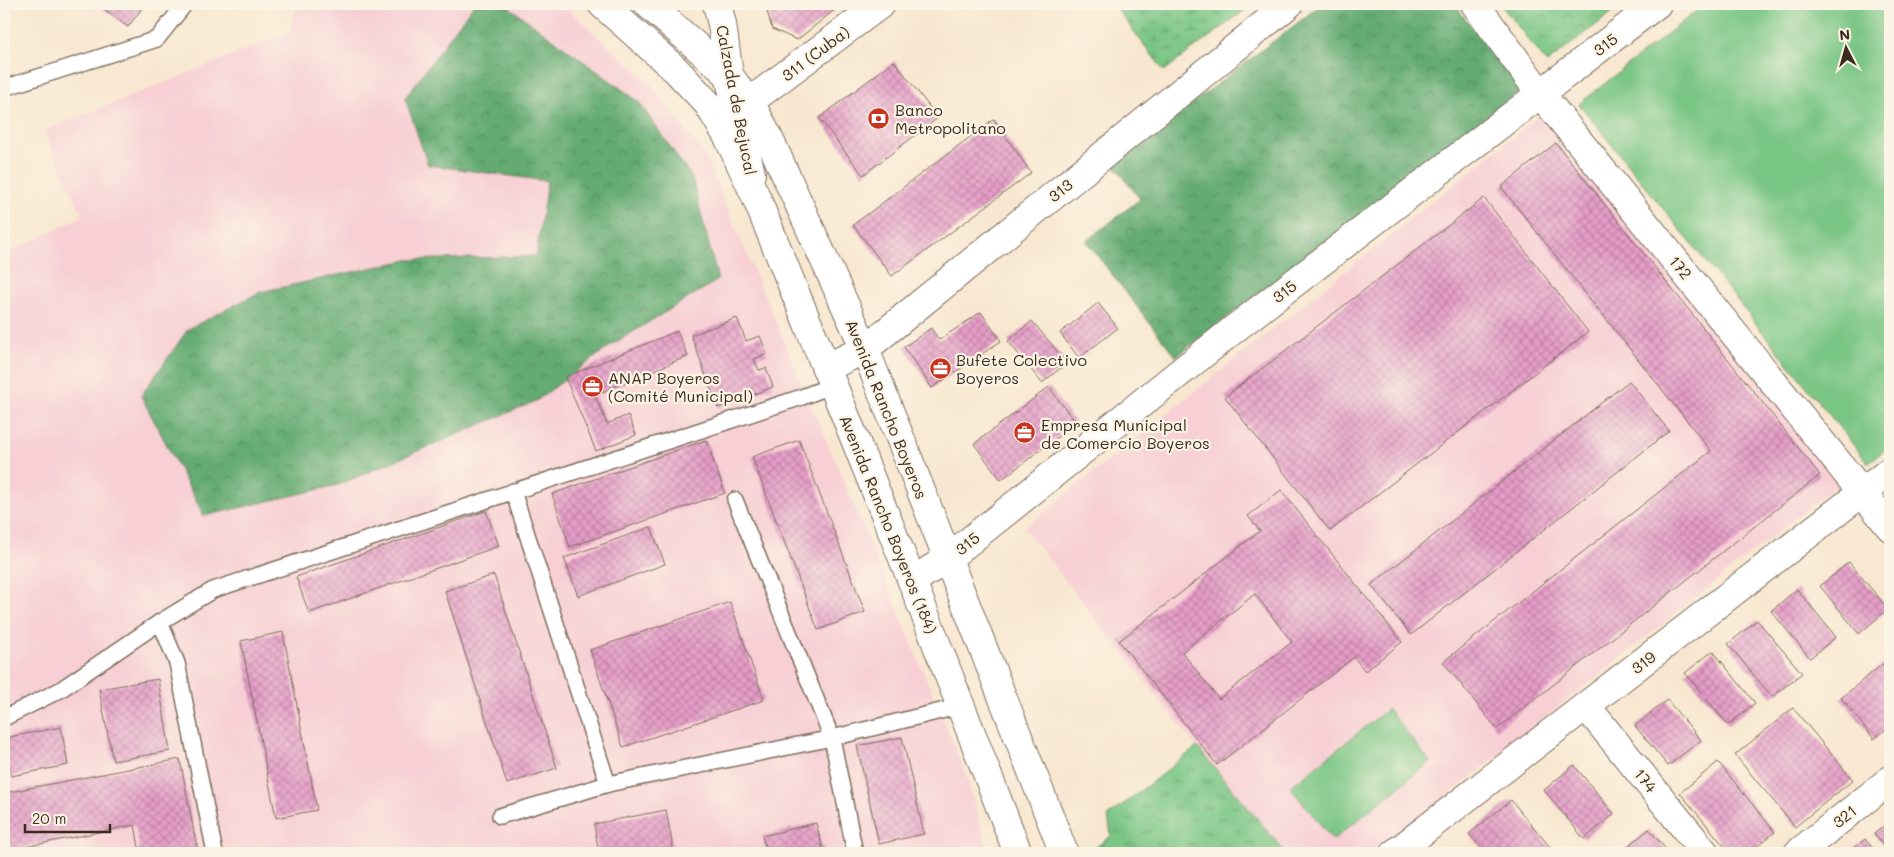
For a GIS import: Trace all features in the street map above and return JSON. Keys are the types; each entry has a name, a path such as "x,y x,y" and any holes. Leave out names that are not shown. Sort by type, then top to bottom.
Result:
{"street":[{"path":"602,4 676,70 708,104 728,137 756,197"},
{"name":"Avenida Rancho Boyeros","path":"648,4 729,75 749,102 772,145 865,349 1064,853"},
{"name":"Calzada de Bejucal","path":"717,4 722,24 729,75 756,197"},
{"name":"311 (Cuba)","path":"749,102 880,4"},
{"name":"313","path":"830,376 1289,4"},
{"name":"172","path":"1475,4 1540,93 1890,526"},
{"name":"315","path":"912,581 947,559 1246,320 1657,4"},
{"name":"Avenida Rancho Boyeros (184)","path":"756,197 912,581 1018,853"},
{"name":"319","path":"1395,853 1890,471"},
{"name":"174","path":"1586,706 1705,853"},
{"name":"321","path":"1798,853 1890,780"}],"lane":[{"path":"4,88 157,38 185,4"},
{"path":"4,718 60,690 160,622 213,590 793,400 830,376"},
{"path":"513,491 608,784"},
{"path":"736,500 832,738 855,853"},
{"path":"160,622 178,663 215,853"},
{"path":"500,816 608,784 832,738 961,706"}],"shaded area":[{"path":"298,4 562,4 649,82 704,154 964,769 989,853 4,853 4,255 83,216 44,131 288,33"},
{"path":"1542,114 1840,482 1376,853 1286,853 1197,747 1024,528"}],"green space":[{"path":"474,4 505,4 638,101 692,178 718,280 613,344 536,401 338,485 204,516 141,396 188,329 260,292 407,260 536,256 547,181 428,165 405,98"},
{"path":"1113,4 1253,4 1164,71"},
{"path":"1322,4 1454,4 1522,90 1176,357 1086,241 1140,199 1113,164"},
{"path":"1500,4 1623,4 1547,63"},
{"path":"1705,4 1890,4 1890,446 1868,463 1579,104"},
{"path":"1388,709 1430,762 1333,840 1290,787"},
{"path":"1197,747 1286,853 1094,853 1093,849 1111,836 1108,816"}],"building":[{"path":"97,4 145,4 128,27"},
{"path":"765,4 842,4 797,40 772,29"},
{"name":"Banco Metropolitano","path":"894,61 938,118 863,175 819,118"},
{"path":"994,119 1031,173 892,276 853,225"},
{"path":"1556,143 1820,475 1497,729 1443,662 1711,451 1501,187"},
{"path":"1484,198 1588,332 1330,531 1225,397"},
{"path":"1098,303 1118,328 1079,358 1060,333"},
{"name":"Bufete Colectivo Boyeros","path":"981,312 1001,341 932,388 904,347 931,328 939,340"},
{"path":"737,318 746,341 760,336 767,354 754,359 759,370 766,368 773,387 718,408 691,335"},
{"path":"1032,321 1067,363 1042,383 1008,341"},
{"name":"ANAP Boyeros (Comité Municipal)","path":"677,331 688,356 595,395 607,424 628,415 636,435 596,451 565,377"},
{"path":"1629,381 1669,431 1411,635 1371,585"},
{"name":"Empresa Municipal de Comercio Boyeros","path":"1049,387 1076,423 1001,480 974,444"},
{"path":"706,440 725,493 570,547 552,494"},
{"path":"799,440 865,612 818,630 752,457"},
{"path":"1281,490 1402,642 1365,671 1354,657 1217,765 1119,641 1260,531 1248,516","holes":["1255,594 1292,642 1219,699 1182,652"]},
{"path":"486,511 499,546 309,613 296,577"},
{"path":"651,527 665,564 578,596 564,558"},
{"path":"1849,562 1888,609 1859,634 1820,586"},
{"path":"494,575 557,768 507,784 445,591"},
{"path":"1797,589 1836,637 1810,658 1771,611"},
{"path":"730,602 764,700 623,747 590,650"},
{"path":"1757,620 1802,673 1772,697 1728,644"},
{"path":"283,632 317,810 276,818 241,641"},
{"path":"1713,651 1755,703 1728,725 1685,673"},
{"path":"1890,658 1890,726 1874,739 1841,698"},
{"path":"158,679 170,751 113,761 99,689"},
{"path":"1667,700 1701,740 1668,766 1635,726"},
{"path":"1793,708 1853,780 1795,827 1735,755"},
{"path":"61,727 68,765 11,776 4,738"},
{"path":"902,737 924,834 879,844 857,746"},
{"path":"180,759 198,853 140,853 135,825 4,851 4,793"},
{"path":"1718,762 1775,832 1749,853 1730,853 1680,793"},
{"path":"1574,765 1614,814 1584,839 1544,790"},
{"path":"1511,800 1555,853 1486,853 1469,834"},
{"path":"666,810 674,853 599,853 594,824"},
{"path":"1890,821 1890,853 1889,853 1874,834"},
{"path":"816,823 824,853 767,853 762,836"},
{"path":"1649,829 1669,853 1620,853"},
{"path":"1865,839 1877,853 1848,853"}],"place":[{"name":"Banco Metropolitano","path":"879,118"},
{"name":"Bufete Colectivo Boyeros","path":"940,368"},
{"name":"ANAP Boyeros (Comité Municipal)","path":"592,386"},
{"name":"Empresa Municipal de Comercio Boyeros","path":"1025,433"}]}
